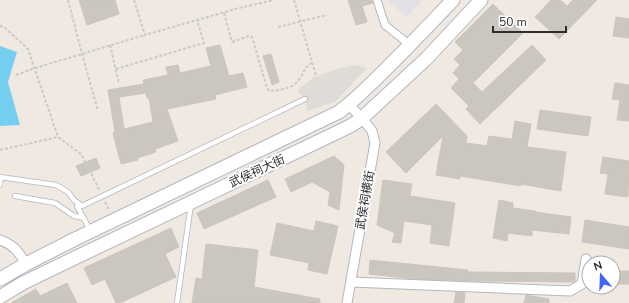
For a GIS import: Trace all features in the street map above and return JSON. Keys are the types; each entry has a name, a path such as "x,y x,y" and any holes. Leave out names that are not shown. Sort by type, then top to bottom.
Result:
{"main road":[{"name":"武侯祠大街","path":"0,280 26,264 329,117 349,105 453,0"},
{"name":"武侯祠大街","path":"0,297 82,254 352,125 362,118 426,59 481,0"}],"street":[{"path":"377,0 385,25 410,45"},
{"name":"武侯祠横街","path":"347,303 375,143 372,132 362,118 349,105"},
{"path":"0,240 11,245 18,251 26,264"},
{"path":"351,282 570,290 581,284"}],"lane":[{"path":"90,232 77,206 82,206 305,99"},
{"path":"0,185 1,177 56,185 68,192 74,200 82,206"},
{"path":"15,196 55,203 74,216 84,218"},
{"path":"177,303 191,202"}],"path":[{"path":"68,0 98,111"},
{"path":"134,0 145,35"},
{"path":"16,75 110,45 274,0"},
{"path":"294,0 316,76"},
{"path":"224,13 232,42 249,36 252,37 269,91 288,88 295,85 306,67 312,63"},
{"path":"278,27 327,15"},
{"path":"116,69 204,43 197,20"},
{"path":"0,26 4,27 28,48 58,137 81,154 114,220"},
{"path":"110,45 119,84"},
{"path":"0,150 58,137"}],"shaded area":[{"path":"388,0 423,0 406,17"},
{"path":"355,65 367,68 335,102 307,111 305,99 297,90 314,77"}],"water":[{"path":"0,46 17,52 8,82 20,125 0,126"}],"building":[{"path":"79,0 115,0 119,14 87,25"},
{"path":"348,0 372,0 373,3 362,6 367,22 356,25"},
{"path":"551,0 560,0 567,6 573,0 597,0 559,39 535,17"},
{"path":"493,4 523,33 473,83 482,92 532,45 546,60 480,124 466,109 469,106 451,88 459,79 453,73 460,65 454,59 463,50 455,42"},
{"path":"616,17 629,19 629,38 613,36"},
{"path":"220,45 229,76 243,73 247,87 215,95 216,99 167,109 178,141 155,149 156,152 137,158 138,160 121,164 113,133 115,132 108,90 144,84 143,80 168,75 166,67 178,65 180,73 211,66 206,48","holes":["146,93 147,98 149,98 153,122 124,129 119,97"]},
{"path":"271,54 279,82 272,85 263,56"},
{"path":"615,83 629,85 629,121 617,120 620,100 612,99"},
{"path":"436,104 467,136 466,143 487,146 489,136 512,139 515,121 531,124 527,147 566,152 561,191 460,176 460,179 436,175 443,136 406,173 386,152"},
{"path":"540,110 591,117 588,136 537,129"},
{"path":"334,156 344,165 339,210 328,205 330,192 312,182 291,192 285,179"},
{"path":"603,157 629,161 628,197 605,194 608,174 600,173"},
{"path":"96,158 100,168 81,176 76,166"},
{"path":"268,180 276,197 204,229 197,213"},
{"path":"383,180 412,184 410,196 455,203 449,246 430,243 432,225 404,221 401,243 392,242 395,233 377,225"},
{"path":"499,200 513,203 513,208 571,217 569,234 532,230 532,236 508,233 507,241 493,238"},
{"path":"585,220 629,227 629,249 582,242"},
{"path":"316,221 338,226 327,274 308,270 309,263 270,255 277,223 314,231"},
{"path":"171,228 179,247 165,254 176,277 120,303 116,303 105,279 92,285 84,268"},
{"path":"206,244 258,250 254,287 320,299 320,303 192,303 196,278 202,279"},
{"path":"370,260 468,270 468,272 575,273 575,281 478,281 415,279 369,274"},
{"path":"621,271 629,271 629,284 621,284"},
{"path":"67,283 77,303 11,303 36,289 40,296"},
{"path":"456,292 465,293 464,303 454,303"},
{"path":"526,295 549,299 549,303 524,303"}]}
